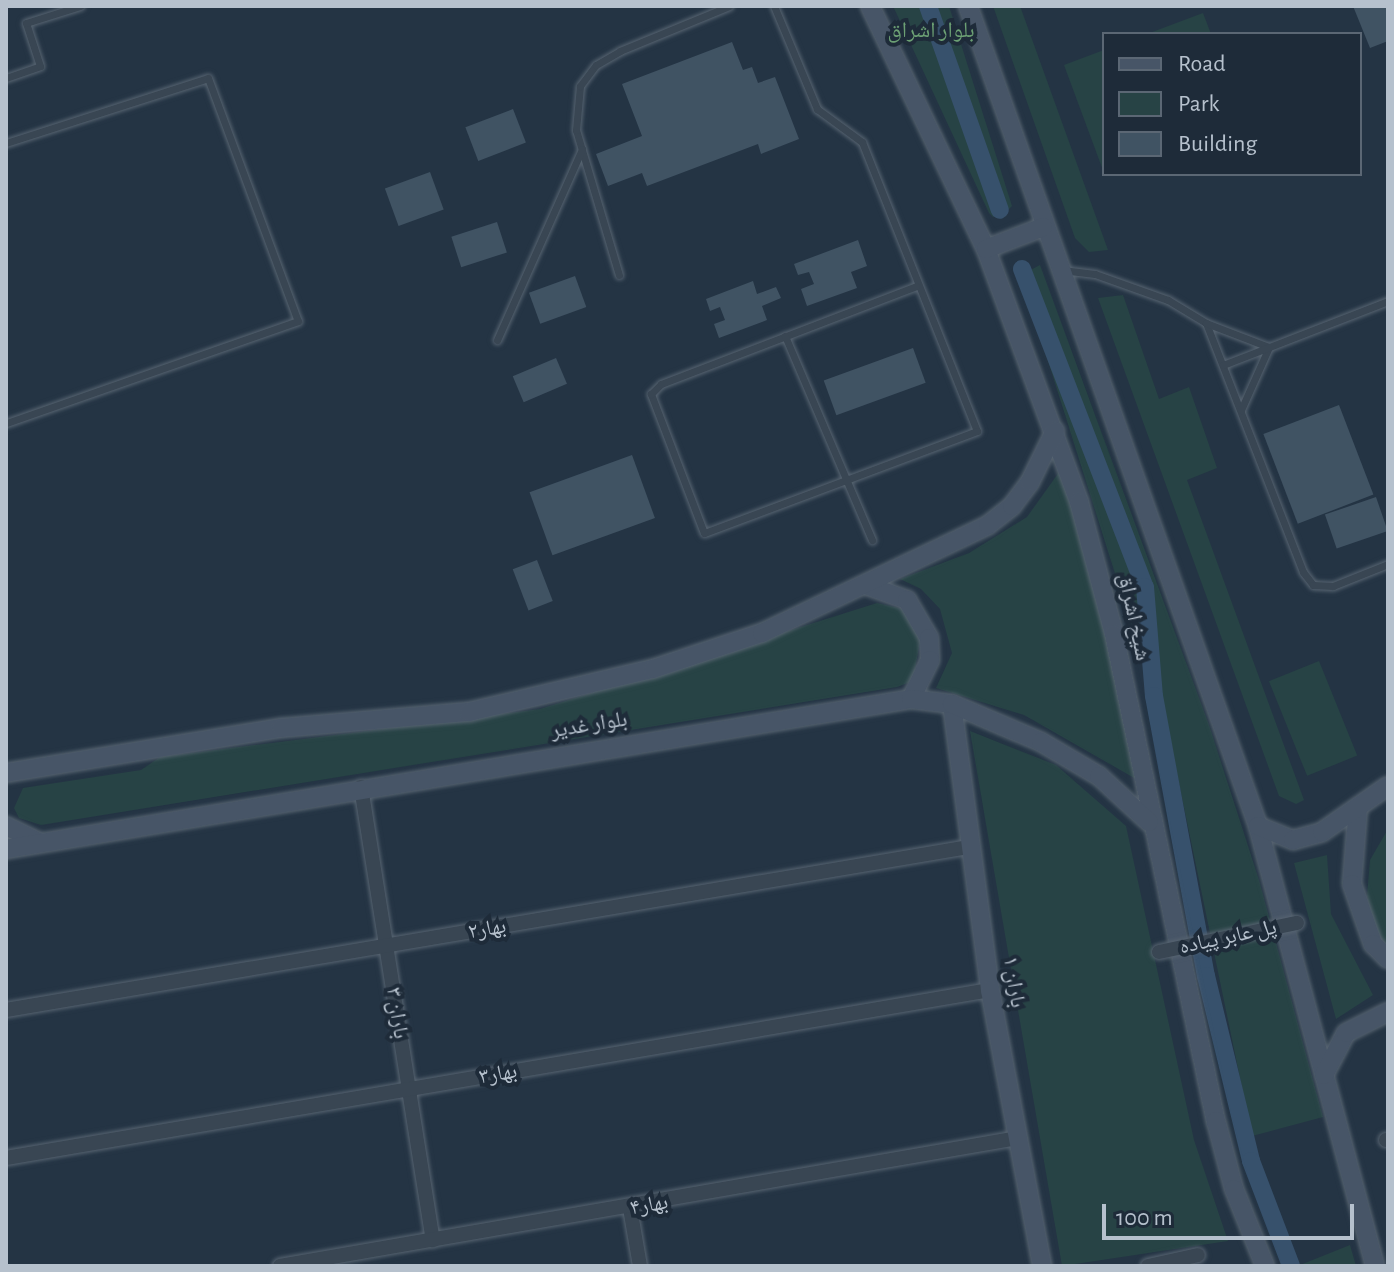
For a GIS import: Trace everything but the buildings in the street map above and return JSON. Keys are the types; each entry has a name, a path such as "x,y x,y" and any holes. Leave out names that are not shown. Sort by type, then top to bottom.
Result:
{"main road":[{"name":"شیخ اشراق","path":"870,6 986,249 1055,431 1099,567 1149,822 1216,1121 1234,1189 1265,1266"},
{"name":"شیخ اشراق","path":"968,6 1058,270 1258,826 1375,1266"},
{"path":"986,249 1043,227"},
{"name":"بلوار غدیر","path":"6,773 281,728 469,712 562,693 762,633 988,525 1012,506 1055,431"},
{"path":"866,585 907,600 929,638 927,670 911,699"},
{"name":"بلوار غدیر","path":"6,849 361,787 911,699 952,704 1041,742 1087,769 1149,822"},
{"name":"باران ۱","path":"952,704 990,990 1042,1266"},
{"path":"6,783 120,753"},
{"path":"1258,826 1293,840 1322,832 1388,786"},
{"path":"1358,807 1352,884 1373,944 1388,959"},
{"path":"6,826 41,843"},
{"path":"1324,1075 1346,1033 1388,1012"}],"street":[{"name":"باران ۳","path":"361,787 433,1240"},
{"name":"بهار۲","path":"6,1010 969,847"},
{"name":"پل عابر پیاده","path":"1159,952 1297,923"},
{"name":"بهار۳","path":"6,1158 990,990"},
{"name":"بهار۴","path":"280,1266 630,1208 1017,1138"},
{"path":"630,1208 640,1266"},
{"path":"1148,1266 1198,1255"}],"lane":[{"path":"6,78 40,66 26,23 80,6"},
{"path":"619,275 582,149 575,110 580,86 596,65 729,6"},
{"path":"774,6 817,109 862,142 916,286 977,431 704,533 651,394 661,384 916,286"},
{"path":"6,143 208,78 298,321 6,423"},
{"path":"497,340 582,149"},
{"path":"1058,270 1095,274 1168,300 1206,323 1269,347"},
{"path":"1223,365 1388,301"},
{"path":"1206,323 1303,572 1313,585 1333,586 1388,564"},
{"path":"785,336 872,540"},
{"path":"1241,410 1269,347"}],"green space":[{"name":"بلوار اشراق","path":"893,6 949,6 1012,206 1006,212 993,217 989,213"},
{"path":"993,6 1020,6 1108,250 1089,252 1075,238"},
{"path":"1203,13 1210,32 1152,32"},
{"path":"1102,51 1102,168 1064,65"},
{"path":"1040,265 1209,725 1259,880 1323,1117 1252,1136 1175,764 1021,275"},
{"path":"1123,295 1159,399 1189,387 1217,468 1187,480 1304,800 1296,804 1279,796 1098,298"},
{"path":"1062,468 1092,573 1136,779 1024,715 936,688 952,653 940,609 921,589 900,579 969,553 1027,517"},
{"path":"877,603 908,610 922,630 913,681 897,687 41,825 19,818 14,808 23,788 141,770 160,757 540,709"},
{"path":"1319,661 1357,756 1307,776 1269,681"},
{"path":"970,731 1056,765 1126,826 1194,1140 1228,1241 1062,1266"},
{"path":"1388,829 1388,953 1373,925 1367,896 1370,860"},
{"path":"1327,855 1331,914 1373,995 1336,1019 1294,863"},
{"path":"1350,1245 1356,1266 1300,1265"}],"waterway":[{"path":"928,6 1000,210"},
{"path":"1022,269 1145,587 1154,696 1206,976 1251,1161 1291,1266"}]}
